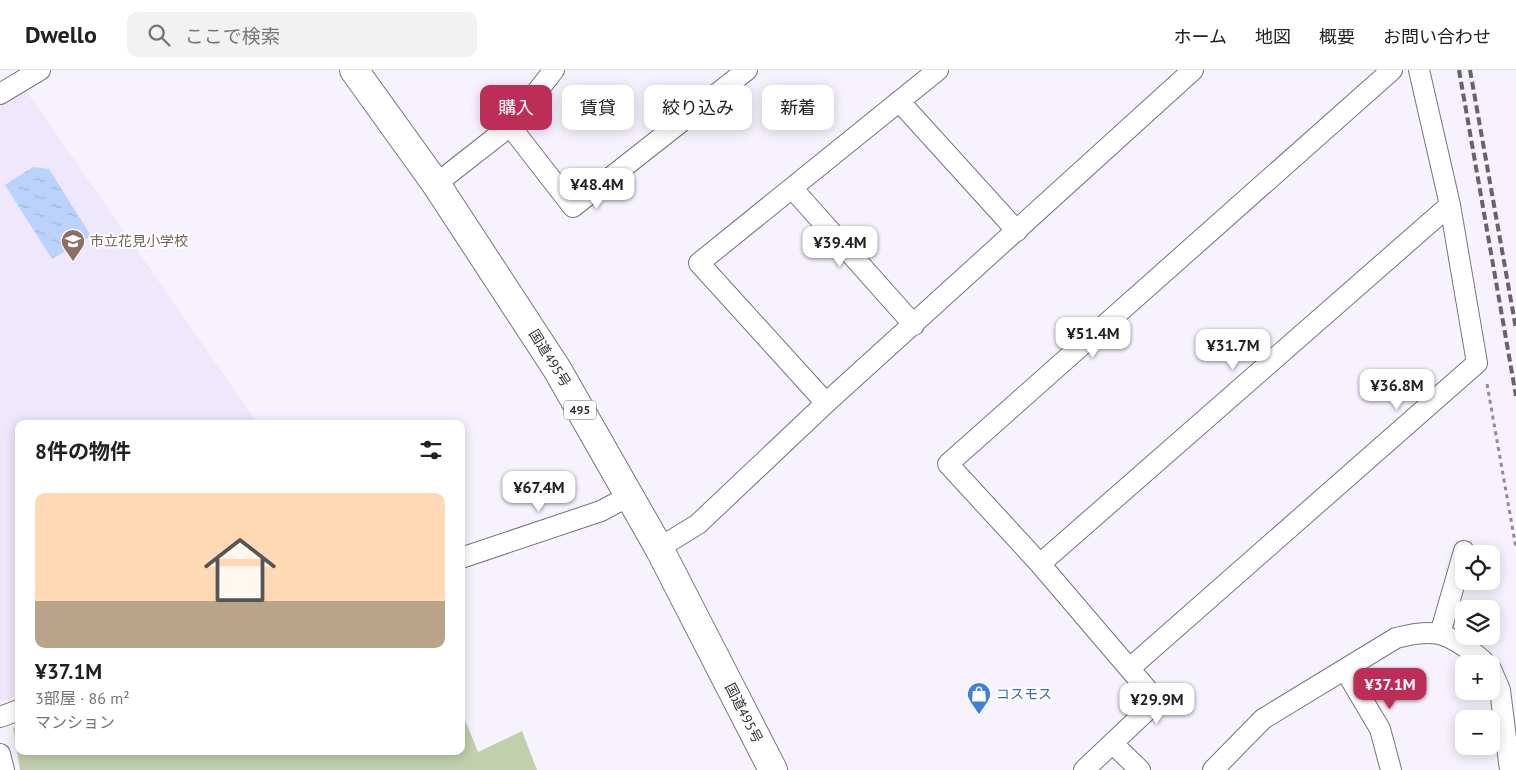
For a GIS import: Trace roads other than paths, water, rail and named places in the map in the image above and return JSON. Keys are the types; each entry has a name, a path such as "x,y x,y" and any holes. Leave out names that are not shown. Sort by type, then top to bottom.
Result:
{"highway":[{"name":"国道495号","path":"354,70 436,184 557,369 660,548 772,770"}],"street":[{"path":"0,94 40,70"},
{"path":"542,85 554,70"},
{"path":"513,130 574,206 748,70"},
{"path":"826,403 699,263 938,70"},
{"path":"1084,770 1157,701 1040,564 948,464 1392,70"},
{"path":"1130,668 1477,363 1450,205 1419,70"},
{"path":"660,548 698,524 826,403 1018,230 1182,73"},
{"path":"899,101 1018,230"},
{"path":"436,184 505,130"},
{"path":"792,188 914,325"},
{"path":"1040,564 1450,205"},
{"path":"465,557 601,511 629,496"},
{"path":"1440,634 1455,582"},
{"path":"1213,770 1263,719 1396,638 1416,634 1440,634 1477,655"},
{"path":"1345,670 1380,728 1391,770"},
{"path":"1500,690 1510,770"},
{"path":"0,717 15,711"},
{"path":"1112,744 1140,770"},
{"path":"0,754 4,770"}],"water":[{"path":"33,167 49,169 91,236 52,259 5,185"}],"railway":[{"path":"1459,70 1516,396"},
{"path":"1470,70 1516,329"}],"place":[{"name":"市立花見小学校","path":"73,262"},
{"name":"コスモス","path":"979,715"}]}
